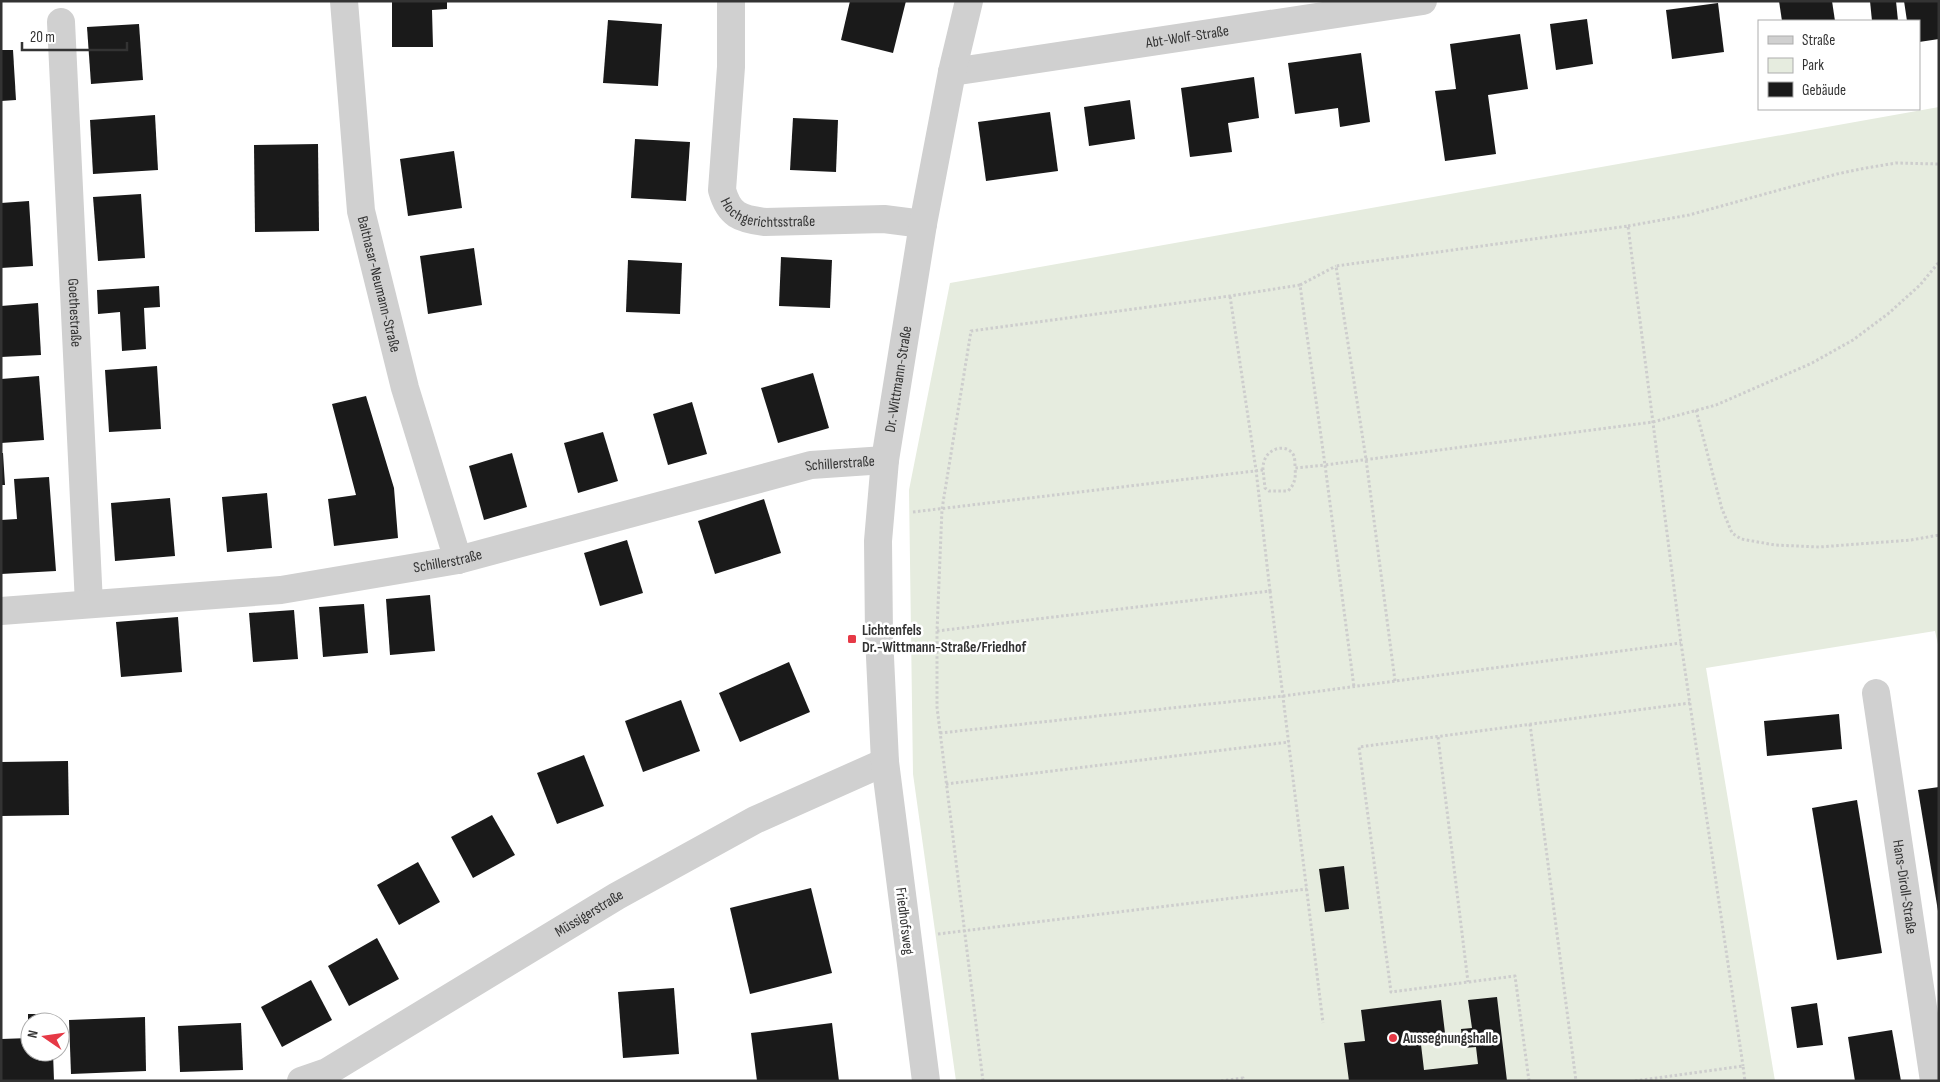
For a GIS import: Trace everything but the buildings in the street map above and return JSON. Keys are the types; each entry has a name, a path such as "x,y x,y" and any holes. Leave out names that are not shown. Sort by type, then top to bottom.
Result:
{"street":[{"name":"Balthasar-Neumann-Straße","path":"344,1 361,211 405,388 458,560"},
{"name":"Hochgerichtsstraße","path":"731,1 731,67 722,190 726,204 737,215 765,222 884,219 923,224"},
{"name":"Dr.-Wittmann-Straße","path":"885,762 879,636 878,541 885,460 923,224 952,72 969,1"},
{"name":"Abt-Wolf-Straße","path":"952,72 1423,1"},
{"name":"Goethestraße","path":"62,22 89,604"},
{"name":"Schillerstraße","path":"1,611 281,590 458,560 810,465 885,460"},
{"name":"Hans-Diroll-Straße","path":"1876,693 1934,1081"},
{"name":"Müssigerstraße","path":"301,1081 327,1072 617,896 755,820 885,762"},
{"name":"Friedhofsweg","path":"885,762 926,1081"}],"path":[{"path":"982,1081 937,707 937,631 942,509 971,331 1300,285 1336,266 1628,226 1689,215 1837,174 1866,168 1896,163 1939,164"},
{"path":"1628,226 1681,643 1745,1081"},
{"path":"1295,468 1653,422 1716,405 1812,363 1853,340 1920,285 1939,262"},
{"path":"1336,266 1366,460 1395,681"},
{"path":"1300,285 1354,686"},
{"path":"1230,296 1256,470 1323,1023"},
{"path":"1696,410 1722,509 1732,533 1741,539 1775,545 1819,547 1911,540 1939,535"},
{"path":"1284,449 1290,452 1294,457 1295,468 1296,477 1288,491 1274,492 1265,488 1264,456 1270,451 1284,449"},
{"path":"880,516 1263,470"},
{"path":"937,631 1270,591"},
{"path":"940,733 1283,696 1681,643"},
{"path":"1529,1081 1515,976 1391,992 1359,747 1690,703"},
{"path":"1530,724 1576,1081"},
{"path":"1438,736 1468,982"},
{"path":"946,784 1289,742"},
{"path":"964,932 1307,890"},
{"path":"1635,1081 1743,1066"},
{"path":"1221,1081 1243,1078 1243,1081"}],"green space":[{"path":"1939,107 1939,649 1935,631 1706,668 1775,1081 956,1081 913,774 909,490 950,283"}],"place":[{"name":"Lichtenfels Dr.-Wittmann-Straße/Friedhof","path":"852,639"},
{"name":"Aussegnungshalle","path":"1393,1038"}]}
